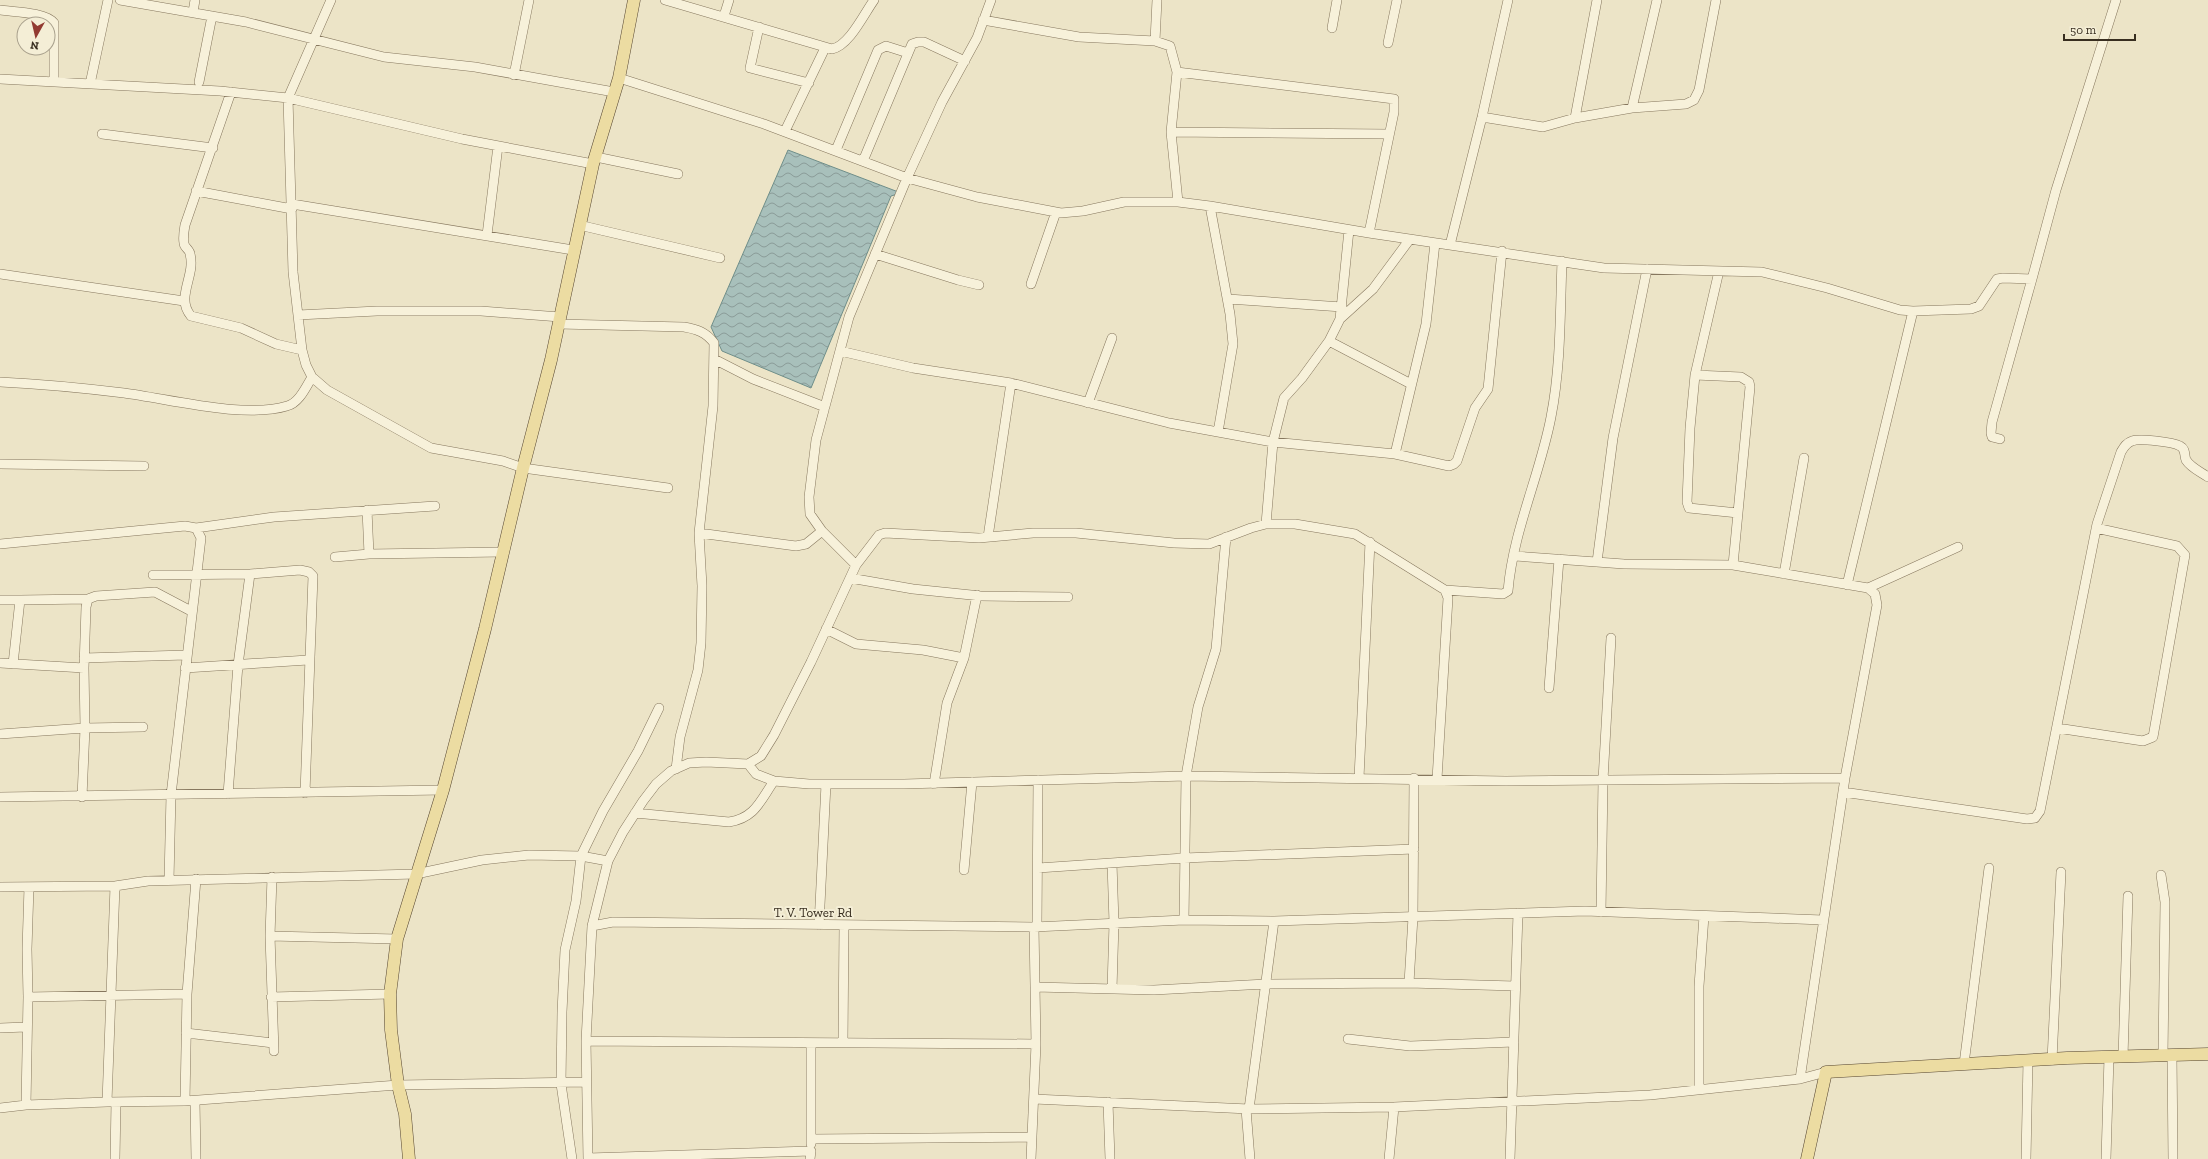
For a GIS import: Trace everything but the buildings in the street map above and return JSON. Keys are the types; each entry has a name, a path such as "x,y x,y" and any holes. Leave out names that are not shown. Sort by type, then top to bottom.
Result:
{"main road":[{"path":"409,1159 405,1114 398,1085 391,1030 390,994 397,939 443,790 485,628 523,468 552,360 579,225 594,160 619,78 634,0"},
{"path":"1807,1159 1835,1072 2028,1060 2208,1054"}],"street":[{"path":"90,84 108,0"},
{"path":"120,0 212,16 314,39 384,57 475,68 614,92"},
{"path":"193,12 195,0"},
{"path":"331,0 288,98 293,272 302,350 306,365 312,377 327,390 431,448 503,461 523,468 668,488"},
{"path":"514,74 529,0"},
{"path":"665,0 724,16 825,48 840,48 848,40 874,0"},
{"path":"724,16 729,0"},
{"path":"856,565 822,531 810,514 809,497 816,440 849,317 907,178 942,102 977,38 991,0"},
{"path":"1155,41 1157,0"},
{"path":"1332,28 1337,0"},
{"path":"1388,43 1397,0"},
{"path":"1450,245 1482,117 1508,0"},
{"path":"1575,118 1597,0"},
{"path":"1632,108 1657,0"},
{"path":"1482,117 1543,127 1575,118 1632,108 1686,104 1694,100 1700,90 1716,0"},
{"path":"2000,439 1992,437 1990,433 1992,422 2056,190 2108,31 2116,0"},
{"path":"0,10 40,15 52,19 56,36 54,82"},
{"path":"199,82 212,16"},
{"path":"983,20 1079,37 1155,41 1170,46 1176,72 1171,132 1178,202"},
{"path":"759,27 750,68 808,83"},
{"path":"863,161 912,44 924,42 964,61"},
{"path":"836,150 878,50 886,46 908,53"},
{"path":"785,131 825,48"},
{"path":"1176,72 1394,99 1394,112 1369,233"},
{"path":"619,78 785,131 907,178 977,197 1056,212 1083,211 1124,202 1178,202 1210,206 1349,230 1604,268 1762,272 1827,288 1900,310 1912,311 1971,309 1979,306 1997,279 2032,279"},
{"path":"0,79 231,92 288,98 498,146 678,174"},
{"path":"231,92 213,148 196,190 185,224 184,244 190,253 189,274 184,302 186,310 195,318 241,328 276,344 302,350"},
{"path":"1171,132 1389,134"},
{"path":"102,134 213,148"},
{"path":"487,235 498,146"},
{"path":"196,190 292,207 487,235 574,250"},
{"path":"1210,206 1228,299 1233,344 1218,432"},
{"path":"1031,284 1056,212"},
{"path":"579,225 720,258"},
{"path":"1266,524 1273,442 1284,398 1302,378 1329,341 1340,319 1349,230"},
{"path":"1340,319 1373,288 1410,239"},
{"path":"1395,454 1426,324 1436,243"},
{"path":"840,351 913,368 1011,384 1169,423 1273,442 1395,454 1448,466 1457,461 1475,408 1488,389 1502,252"},
{"path":"875,254 958,280 979,285"},
{"path":"811,1043 810,1155 588,1159 586,1041 592,926 608,861 635,813 656,784 676,769 689,763 706,762 748,764 761,756 774,735 856,565 879,535 885,533 988,537 1033,533 1076,533 1174,544 1209,544 1266,524 1295,524 1355,534 1445,590 1503,594 1508,591 1528,496 1551,417 1556,374 1562,261"},
{"path":"1597,562 1613,438 1647,270"},
{"path":"1719,271 1695,375 1690,428 1687,502 1688,508 1738,513"},
{"path":"0,274 184,302"},
{"path":"1228,299 1342,307"},
{"path":"298,315 377,311 473,311 559,321 684,327 697,329 710,337 714,343 713,406 699,533 702,586 701,643 698,670 680,736 676,769"},
{"path":"1847,585 1912,311"},
{"path":"1088,403 1112,338"},
{"path":"1329,341 1411,384"},
{"path":"714,359 753,379 825,407"},
{"path":"1695,375 1741,377 1749,382 1750,387 1733,565"},
{"path":"0,382 124,393 216,407 267,410 289,406 302,394 312,377"},
{"path":"988,537 1011,384"},
{"path":"1843,792 2027,820 2035,818 2040,811 2096,528 2121,452 2127,443 2133,440 2161,442 2181,447 2185,451 2186,459 2192,466 2208,477"},
{"path":"1784,574 1804,458"},
{"path":"0,464 94,464 144,466"},
{"path":"0,544 185,526 196,528 274,517 435,506"},
{"path":"367,510 369,554"},
{"path":"169,880 171,795 191,611 201,538 196,528"},
{"path":"2057,728 2143,741 2153,737 2185,555 2177,546 2096,528"},
{"path":"699,533 796,546 806,544 822,531"},
{"path":"1184,920 1186,776 1198,707 1216,649 1226,537"},
{"path":"1359,778 1370,542"},
{"path":"1868,588 1958,546"},
{"path":"334,557 369,554 502,552"},
{"path":"1515,556 1597,562 1733,565 1868,588 1875,594 1877,605 1845,778 1800,1079"},
{"path":"1549,688 1559,559"},
{"path":"153,575 250,574 300,570 309,572 312,576 308,660 305,793"},
{"path":"228,794 238,665 250,574"},
{"path":"850,578 913,589 976,595 1068,597"},
{"path":"1437,779 1448,598 1445,590"},
{"path":"0,600 88,599 96,596 155,592 191,611"},
{"path":"934,784 947,703 964,658 976,595"},
{"path":"82,796 85,728 84,658 86,607 88,599"},
{"path":"13,664 20,600"},
{"path":"826,629 856,644 923,650 964,658"},
{"path":"1602,912 1603,780 1612,638"},
{"path":"84,658 186,655"},
{"path":"185,668 308,660"},
{"path":"0,663 84,668"},
{"path":"564,1159 572,1159 561,1084 565,950 576,901 581,856 603,811 638,751 659,708"},
{"path":"0,734 85,728 144,727"},
{"path":"748,764 756,774 774,781 826,784 934,784 1186,776 1414,778 1506,781 1845,778"},
{"path":"1409,983 1414,849 1414,778"},
{"path":"1031,1159 1036,1044 1035,927 1038,868 1038,780"},
{"path":"635,813 729,822 742,820 754,812 774,781"},
{"path":"964,870 972,782"},
{"path":"819,925 826,784"},
{"path":"0,798 443,790"},
{"path":"1038,868 1184,858 1414,849"},
{"path":"0,887 115,886 148,881 169,880 416,874 482,860 530,855 581,856 608,861"},
{"path":"1112,863 1114,923 1112,989"},
{"path":"1964,1064 1989,868"},
{"path":"2052,1060 2061,872"},
{"path":"2161,876 2165,902 2167,1055 2173,1159"},
{"path":"186,1033 273,1047 270,936 272,877"},
{"path":"184,1102 187,994 196,879"},
{"path":"115,886 109,996 111,1102 115,1159"},
{"path":"26,1105 26,1027 28,997 26,949 29,887"},
{"path":"2123,1057 2128,896"},
{"name":"T. V. Tower Rd","path":"592,926 613,922 1035,927 1184,920 1274,921 1518,913 1602,912 1823,920"},
{"path":"1510,1159 1518,913"},
{"path":"1699,1090 1699,986 1704,916"},
{"path":"1250,1159 1248,1109 1274,921"},
{"path":"843,1043 844,925"},
{"path":"270,936 397,939"},
{"path":"1035,987 1154,990 1266,984 1409,983 1515,986"},
{"path":"28,997 187,994"},
{"path":"271,997 390,994"},
{"path":"0,1028 26,1027"},
{"path":"1348,1039 1410,1046 1514,1042"},
{"path":"586,1041 1036,1044"},
{"path":"2106,1159 2109,1057"},
{"path":"2026,1159 2028,1060"},
{"path":"1034,1099 1248,1109 1394,1106 1650,1094 1800,1079 1835,1072"},
{"path":"0,1108 26,1105 111,1102 184,1102 398,1085 561,1084 586,1082"},
{"path":"195,1101 196,1159"},
{"path":"1108,1102 1110,1159"},
{"path":"1390,1159 1394,1106"},
{"path":"811,1139 1032,1137"}],"water":[{"path":"788,150 901,193 891,196 811,388 722,351 711,327"}]}
